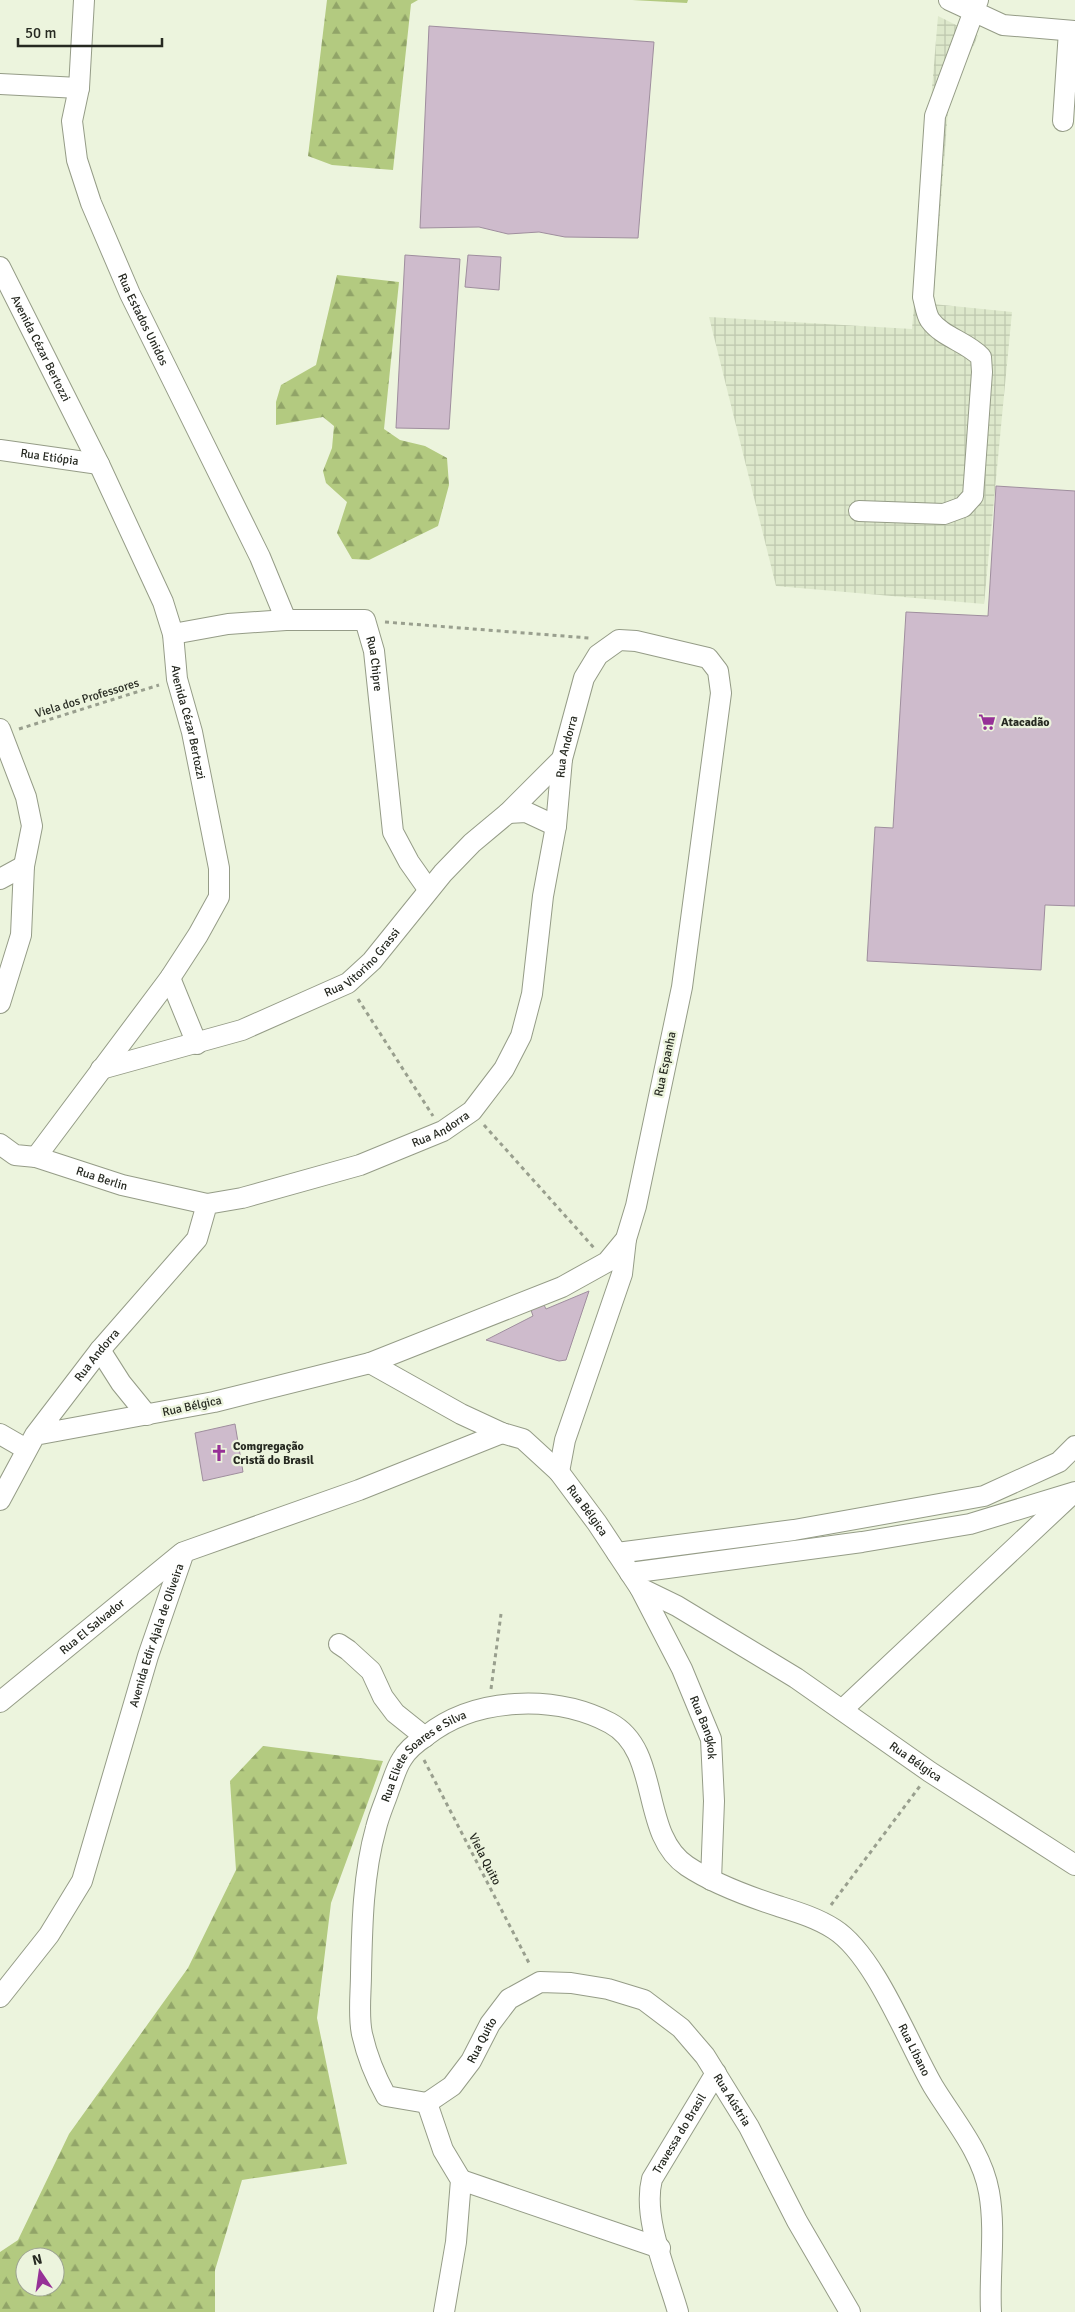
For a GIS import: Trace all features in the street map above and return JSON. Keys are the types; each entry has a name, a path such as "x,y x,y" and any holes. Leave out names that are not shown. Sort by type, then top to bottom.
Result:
{"street":[{"name":"Rua Estados Unidos","path":"84,0 79,88 72,121 77,160 91,203 130,294 260,557 286,620"},
{"path":"949,0 976,6 1003,25 1072,31 1063,121"},
{"path":"859,511 944,514 963,507 973,496 982,372 981,357 973,349 945,333 930,320 923,298 935,116 976,6"},
{"path":"0,84 79,88"},
{"name":"Avenida Cézar Bertozzi","path":"0,267 99,464 162,602 173,634 177,679 192,732 219,868 219,897 170,978 36,1157"},
{"name":"Rua Etiópia","path":"0,450 99,464"},
{"name":"Rua Chipre","path":"173,634 228,624 286,620 365,620 374,650 393,832 408,862 428,889"},
{"name":"Rua Espanha","path":"370,1363 562,1287 607,1262 626,1240 636,1206 682,987 722,692 718,671 708,658 657,646 619,640"},
{"name":"Rua Andorra","path":"0,1500 30,1442 100,1350 197,1239 207,1204 242,1198 360,1164 443,1131 472,1111 504,1069 521,1036 532,994 543,896 556,826 562,759 584,678 598,655 619,640"},
{"path":"0,1003 21,935 24,866 32,826 26,797 1,732"},
{"name":"Rua Vitorino Grassi","path":"101,1069 242,1030 282,1014 348,983 372,961 428,889 472,843 508,813 562,759"},
{"path":"508,813 526,812 556,826"},
{"path":"0,879 24,866"},
{"path":"170,978 197,1044"},
{"name":"Rua Berlin","path":"0,1144 15,1155 36,1157 122,1185 207,1204"},
{"path":"559,1472 565,1440 622,1274 626,1240"},
{"path":"100,1350 121,1383 146,1415"},
{"name":"Rua Bélgica","path":"30,1442 146,1415 214,1402 370,1363 428,1397 502,1433 523,1439 559,1472 635,1581 796,1678 930,1772 1075,1865"},
{"name":"Avenida Edir Ajala de Oliveira","path":"0,1997 49,1934 82,1881 132,1716 148,1656 184,1552 359,1490 502,1433"},
{"path":"0,1434 30,1442"},
{"path":"617,1553 794,1530 984,1496 1059,1462 1075,1446"},
{"path":"635,1581 970,1524 1074,1493"},
{"path":"842,1710 1074,1493"},
{"name":"Rua El Salvador","path":"0,1702 184,1552"},
{"name":"Rua Bangkok","path":"635,1581 682,1669 711,1739 714,1793 711,1880"},
{"path":"339,1644 371,1671 383,1697 420,1740"},
{"name":"Rua Eliete Soares e Silva","path":"427,2103 386,2096 373,2072 362,2031 362,1930 376,1827 401,1759 439,1725 475,1710 509,1704 542,1704 580,1712 609,1723 627,1735 636,1750 666,1842 676,1858 711,1880"},
{"name":"Rua Líbano","path":"711,1880 835,1929 859,1950 902,2024 933,2085 976,2156 989,2190 992,2248 991,2312"},
{"name":"Rua Aústria","path":"540,1982 571,1983 608,1989 644,2000 681,2028 705,2056 749,2127 807,2238 850,2312"},
{"name":"Rua Quito","path":"427,2103 452,2086 471,2061 490,2024 509,1999 540,1982"},
{"name":"Travessa do Brasil","path":"678,2312 650,2214 648,2192 652,2179 716,2073"},
{"path":"427,2103 443,2150 461,2180 456,2242 444,2312"},
{"path":"461,2180 660,2248"}],"path":[{"path":"365,620 619,640"},
{"name":"Viela dos Professores","path":"1,732 177,679"},
{"path":"348,983 443,1131"},
{"path":"472,1111 607,1262"},
{"path":"490,1707 491,1682 501,1614"},
{"name":"Viela Quito","path":"420,1740 540,1982"},
{"path":"818,1922 930,1772"}],"shaded area":[{"path":"938,16 978,36 949,98 933,304 1012,312 984,604 776,586 709,317 912,329"}],"green space":[{"path":"327,0 418,0 411,4 393,170 332,165 308,156"},
{"path":"632,0 688,0 687,3"},
{"path":"337,275 399,282 384,429 400,440 425,446 447,458 449,485 438,526 369,560 352,559 337,533 347,502 326,483 323,471 332,448 334,426 323,417 276,425 276,402 281,385 316,365"},
{"path":"263,1746 383,1761 331,1903 317,2018 347,2164 242,2180 215,2270 215,2312 0,2312 0,2252 18,2240 69,2134 188,1968 236,1870 230,1781"}],"building":[{"path":"429,26 654,42 638,238 565,237 539,232 508,234 479,227 420,228"},
{"path":"405,255 460,259 449,429 396,428"},
{"path":"468,255 501,257 499,290 465,287"},
{"name":"Atacadão","path":"996,486 1075,491 1075,906 1045,905 1041,970 867,961 875,827 893,828 906,612 988,616"},
{"path":"589,1291 566,1360 559,1361 486,1340 533,1316 529,1304 541,1299 546,1309"},
{"name":"Comgregação Cristã do Brasil","path":"235,1424 243,1472 203,1481 195,1433"}],"place":[{"name":"Atacadão","path":"987,722"},
{"name":"Comgregação Cristã do Brasil","path":"219,1453"}]}
